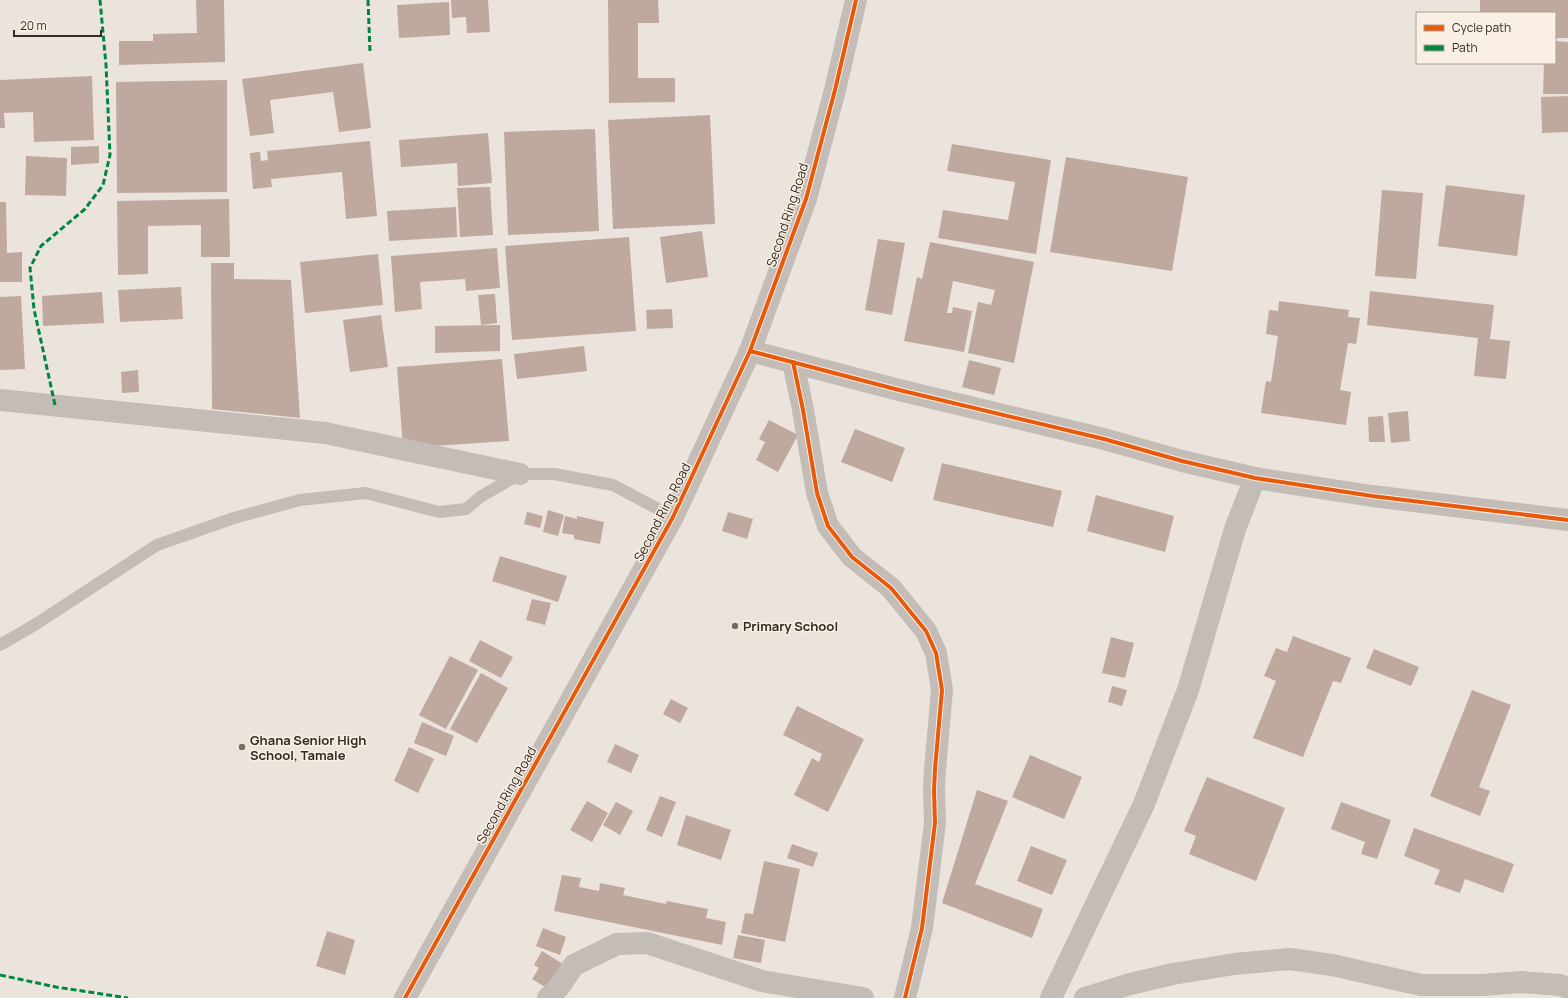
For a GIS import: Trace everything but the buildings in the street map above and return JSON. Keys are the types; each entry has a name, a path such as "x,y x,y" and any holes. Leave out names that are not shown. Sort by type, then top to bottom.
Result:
{"street":[{"name":"Second Ring Road","path":"405,998 673,517 750,351 806,199 835,90 856,0"},
{"path":"750,351 899,390 1104,438 1182,461 1255,478 1372,496 1568,520"},
{"path":"793,362 817,493 828,526 852,557 891,588 926,631 936,652 942,690 935,769 936,823 922,928 905,998"},
{"path":"0,400 325,433 520,474"},
{"path":"1051,998 1144,804 1188,690 1235,529 1255,478"},
{"path":"548,998 559,987 574,965 617,944 647,943 762,981 863,998"},
{"path":"1084,998 1130,984 1173,974 1234,964 1290,959 1332,965 1421,985 1482,985 1521,982 1560,985 1568,988"}],"lane":[{"path":"0,645 36,624 157,546 234,518 300,500 366,493 439,512 466,509 480,497 520,474 554,474 613,485 673,517"}],"marked path":[{"path":"55,405 34,309 30,268 41,246 85,209 103,185 110,155 106,65 100,0"},
{"path":"368,0 370,52"},
{"path":"0,975 56,987 128,998"}],"cycle path":[{"path":"405,998 673,517 750,351 806,199 835,90 856,0"},
{"path":"750,351 899,390 1104,439 1182,461 1255,478 1372,496 1568,520"},
{"path":"793,362 817,493 828,526 852,557 891,588 926,631 936,653 942,690 935,769 935,823 922,928 905,998"}],"place":[{"name":"Primary School","path":"735,626"},
{"name":"Ghana Senior High School, Tamale","path":"242,747"}]}
